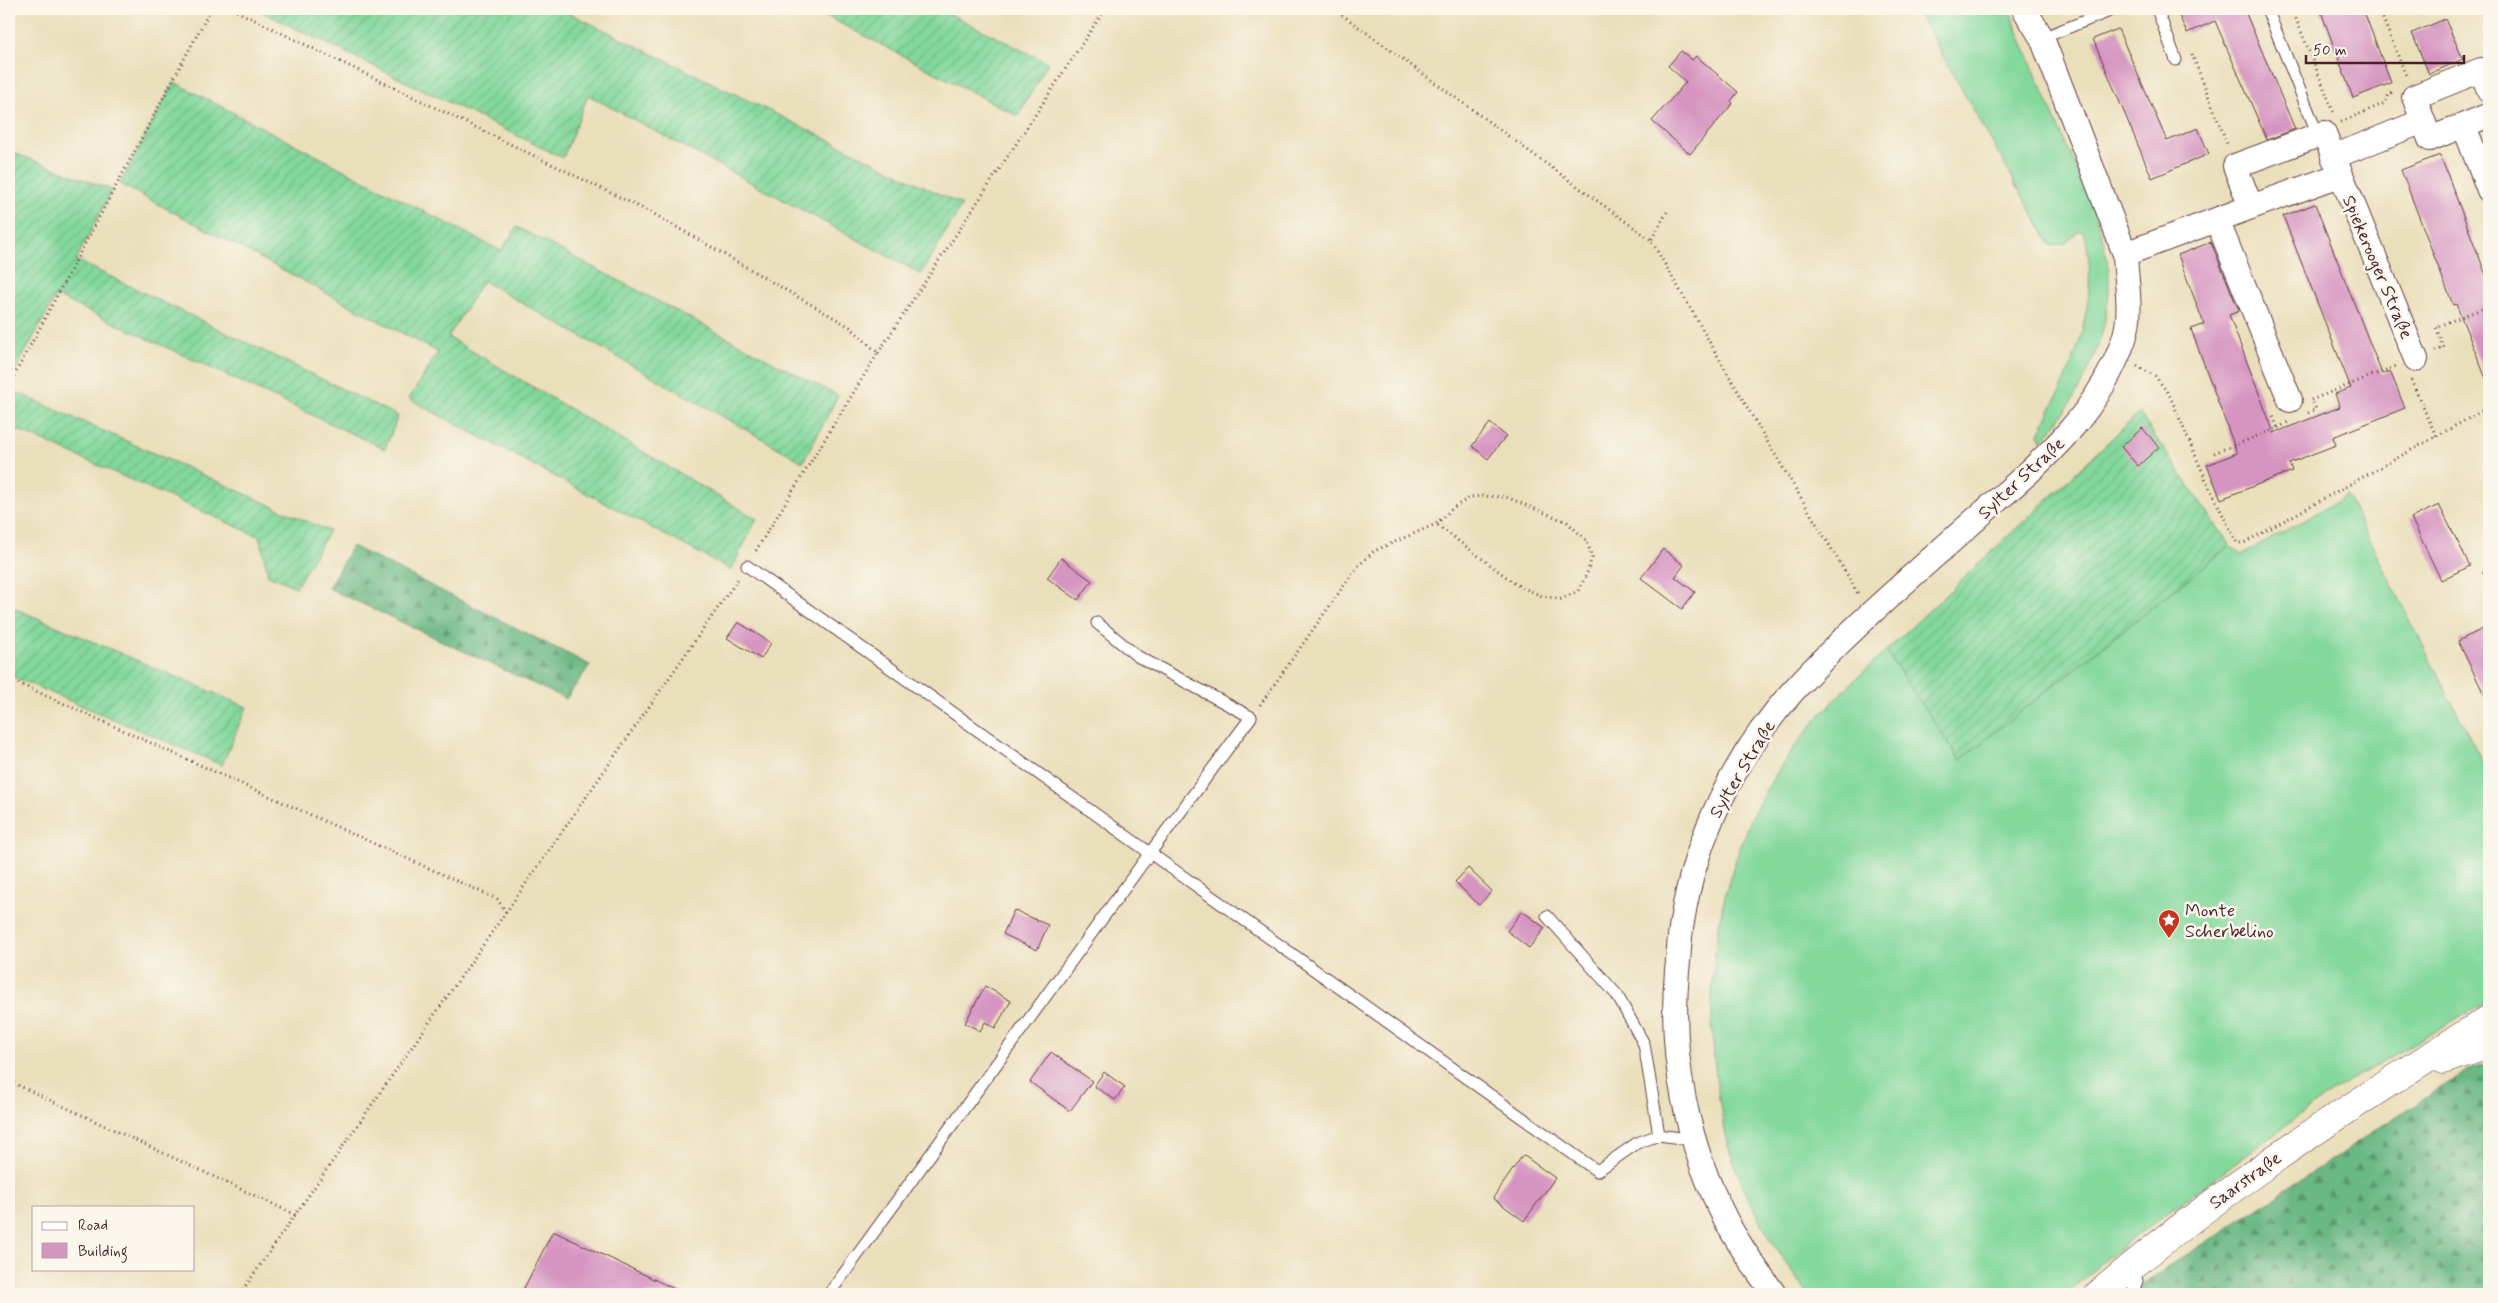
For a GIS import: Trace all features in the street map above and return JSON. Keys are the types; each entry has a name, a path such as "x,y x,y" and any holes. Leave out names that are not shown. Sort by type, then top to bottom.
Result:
{"main road":[{"name":"Saarstraße","path":"2100,1294 2134,1264 2224,1193 2399,1075 2489,1019"},
{"name":"Saarstraße","path":"2399,1075 2489,1045"}],"street":[{"name":"Sylter Straße","path":"2024,9 2042,38"},
{"name":"Sylter Straße","path":"1774,1294 1727,1224 1713,1193 1695,1140 1680,1071 1674,1023 1674,997 1682,924 1702,842 1721,798 1759,736 1791,693 1870,614 2057,447 2099,394 2116,356 2116,316 2120,296 2126,282 2125,254 2042,38 2036,9"},
{"path":"2489,90 2481,70 2411,91 2430,139 2489,115"},
{"name":"Spiekerooger Straße","path":"2125,254 2251,208 2340,161 2423,121"},
{"path":"2464,126 2489,190"},
{"name":"Spiekerooger Straße","path":"2318,135 2324,133 2340,161 2410,361"},
{"path":"2251,208 2235,166 2318,135"},
{"path":"2217,220 2290,400"}],"lane":[{"path":"2042,38 2115,9"},
{"path":"2157,9 2176,60"},
{"path":"2268,9 2318,135"},
{"path":"746,566 1597,1171 1632,1146 1658,1135 1695,1140"},
{"path":"829,1294 1150,853 1252,717 1137,656 1096,623"},
{"path":"1547,916 1617,995 1644,1044 1658,1135"},
{"path":"2132,1294 2137,1281 2134,1264"}],"path":[{"path":"9,385 212,9"},
{"path":"232,9 654,214 850,328 878,353"},
{"path":"240,1294 746,566 878,353 1105,9"},
{"path":"1334,9 1651,240 1750,414 1870,614"},
{"path":"2292,9 2334,114"},
{"path":"2340,161 2338,123 2385,103 2393,91 2411,91 2379,9"},
{"path":"2176,60 2192,54 2235,166"},
{"path":"1651,240 1667,212"},
{"path":"2214,453 2278,428 2270,408 2308,393 2311,400 2444,348 2436,327 2489,306"},
{"path":"2116,356 2155,376 2169,394 2209,487 2237,543 2244,544 2489,407"},
{"path":"2410,361 2436,436"},
{"path":"1252,717 1357,567 1374,551 1436,524 1454,508 1471,497 1506,497 1567,522 1587,541 1592,558 1586,576 1578,591 1561,599 1542,596 1517,585 1436,524"},
{"path":"2483,572 2489,585"},
{"path":"9,679 497,899 506,912"},
{"path":"9,1082 296,1214"}],"green space":[{"path":"256,9 561,9 962,205 921,274 588,95 563,158"},
{"path":"813,9 940,9 1048,63 1018,116"},
{"path":"1916,9 2009,9 2087,194 2101,233 2107,260 2109,283 2102,332 2094,356 2071,402 2042,440 2039,434 2073,361 2087,306 2089,268 2088,249 2084,232 2079,231 2066,243 2051,246"},
{"path":"174,82 501,251 517,227 838,396 803,462 483,281 448,337 757,519 731,570 409,399 438,352 120,184"},
{"path":"9,151 112,190 76,260 398,416 385,449 56,296 9,382"},
{"path":"9,389 329,531 296,587 268,575 260,537 9,426"},
{"path":"2139,413 2230,545 1960,760 1886,651"},
{"path":"2347,496 2489,775 2489,1001 2335,1089 2113,1253 2067,1294 1808,1294 1796,1279 1761,1223 1734,1163 1720,1107 1712,1031 1712,992 1715,954 1730,879 1754,812 1779,769 1806,732 1826,709 1886,651 1960,760 2230,545 2242,555"},
{"path":"352,546 590,665 566,699 328,588"},
{"path":"9,606 247,707 222,765 9,675"},
{"path":"2489,1063 2489,1294 2127,1294 2467,1071"}],"building":[{"path":"2176,9 2244,9 2295,129 2267,140 2215,21 2187,33"},
{"path":"2320,9 2363,9 2391,83 2353,98"},
{"path":"2445,19 2463,59 2429,74 2412,33"},
{"path":"2118,29 2167,141 2198,128 2209,154 2152,178 2093,39"},
{"path":"1681,51 1692,60 1696,56 1738,92 1731,101 1733,103 1690,154 1652,121 1686,82 1668,66"},
{"path":"2440,155 2489,283 2489,386 2456,304 2453,305 2401,170"},
{"path":"2315,204 2382,374 2390,371 2405,408 2333,437 2336,445 2289,463 2292,471 2221,499 2207,465 2237,453 2191,329 2204,324 2178,255 2211,242 2239,311 2229,315 2274,433 2340,407 2335,394 2351,388 2283,216"},
{"path":"1490,423 1506,436 1488,459 1472,446"},
{"path":"2142,428 2159,447 2138,466 2121,447"},
{"path":"2439,505 2470,566 2441,580 2411,518"},
{"path":"1663,549 1684,565 1675,577 1695,592 1682,609 1641,578"},
{"path":"1061,558 1092,581 1078,600 1047,578"},
{"path":"738,622 771,643 761,659 727,638"},
{"path":"2489,626 2489,704 2458,641"},
{"path":"1468,868 1492,891 1479,905 1455,882"},
{"path":"1014,910 1048,925 1037,950 1003,934"},
{"path":"1522,911 1545,928 1529,948 1507,931"},
{"path":"985,986 1011,1001 995,1028 985,1022 980,1031 965,1023"},
{"path":"1051,1052 1092,1081 1070,1111 1030,1082"},
{"path":"1104,1072 1125,1087 1115,1100 1094,1086"},
{"path":"1523,1155 1555,1178 1524,1221 1493,1198"},
{"path":"553,1231 685,1294 521,1294"}],"place":[{"name":"Monte Scherbelino","path":"2169,939"}]}
